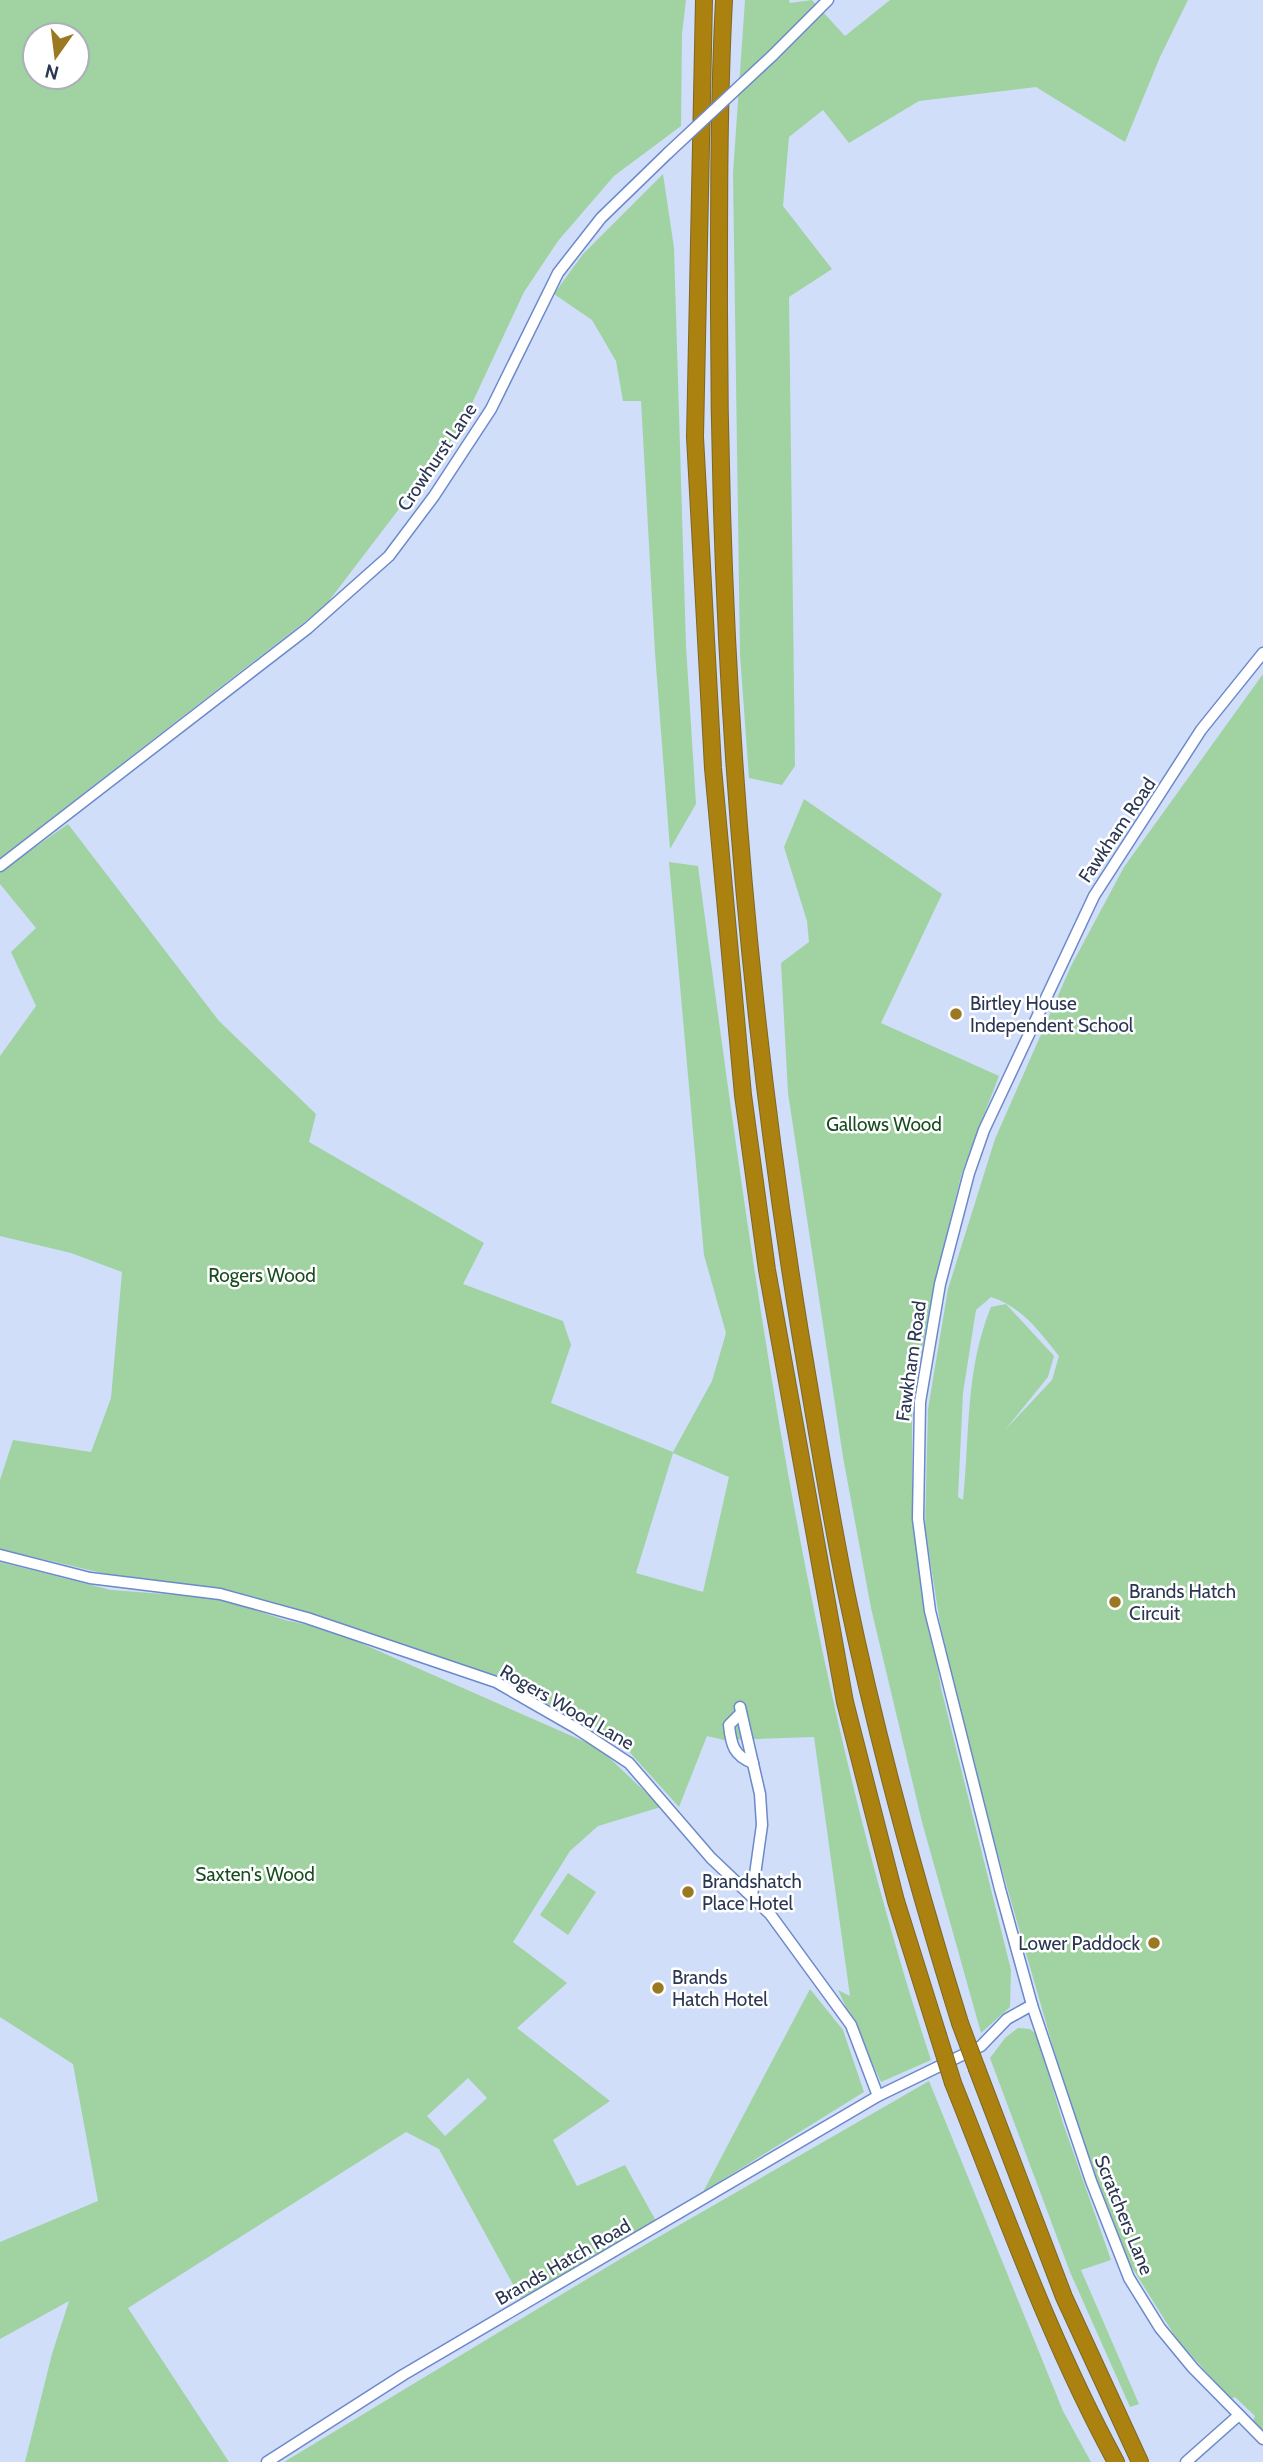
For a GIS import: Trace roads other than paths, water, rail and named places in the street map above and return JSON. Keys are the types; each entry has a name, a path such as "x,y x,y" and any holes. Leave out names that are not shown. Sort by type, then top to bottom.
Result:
{"highway":[{"path":"704,0 695,437 713,768 743,1095 767,1270 845,1702 896,1901 953,2083 1088,2411 1116,2462"},
{"path":"724,0 719,153 720,536 732,770 749,962 778,1196 847,1597 918,1889 960,2023 1064,2297 1140,2462"}],"street":[{"name":"Crowhurst Lane","path":"0,866 308,628 389,556 434,496 491,409 558,273 601,218 828,0"},
{"name":"Fawkham Road","path":"1032,2005 993,1864 930,1611 918,1520 920,1402 940,1284 984,1130 1094,896 1201,730 1263,653"},
{"name":"Rogers Wood Lane","path":"0,1555 90,1578 220,1594 307,1618 496,1682 629,1763 711,1858 769,1914 851,2025 878,2096"},
{"path":"752,1896 761,1825 760,1794 753,1763 741,1710 729,1725 731,1744 739,1758 753,1763"},
{"path":"732,1877 755,1872"},
{"path":"878,2096 981,2046 1007,2019 1032,2005"},
{"name":"Scratchers Lane","path":"1032,2005 1091,2181 1129,2278 1160,2328 1193,2368 1263,2439"},
{"name":"Brands Hatch Road","path":"267,2462 403,2375 878,2096"},
{"path":"1186,2462 1239,2415"}],"place":[{"name":"Birtley House Independent School","path":"956,1014"},
{"name":"Brands Hatch Circuit","path":"1115,1602"},
{"name":"Brandshatch Place Hotel","path":"688,1892"},
{"name":"Lower Paddock","path":"1154,1943"},
{"name":"Brands Hatch Hotel","path":"658,1988"}],"park label":[{"name":"Gallows Wood","path":"884,1124"},
{"name":"Rogers Wood","path":"262,1275"},
{"name":"Saxten's Wood","path":"255,1874"}]}
